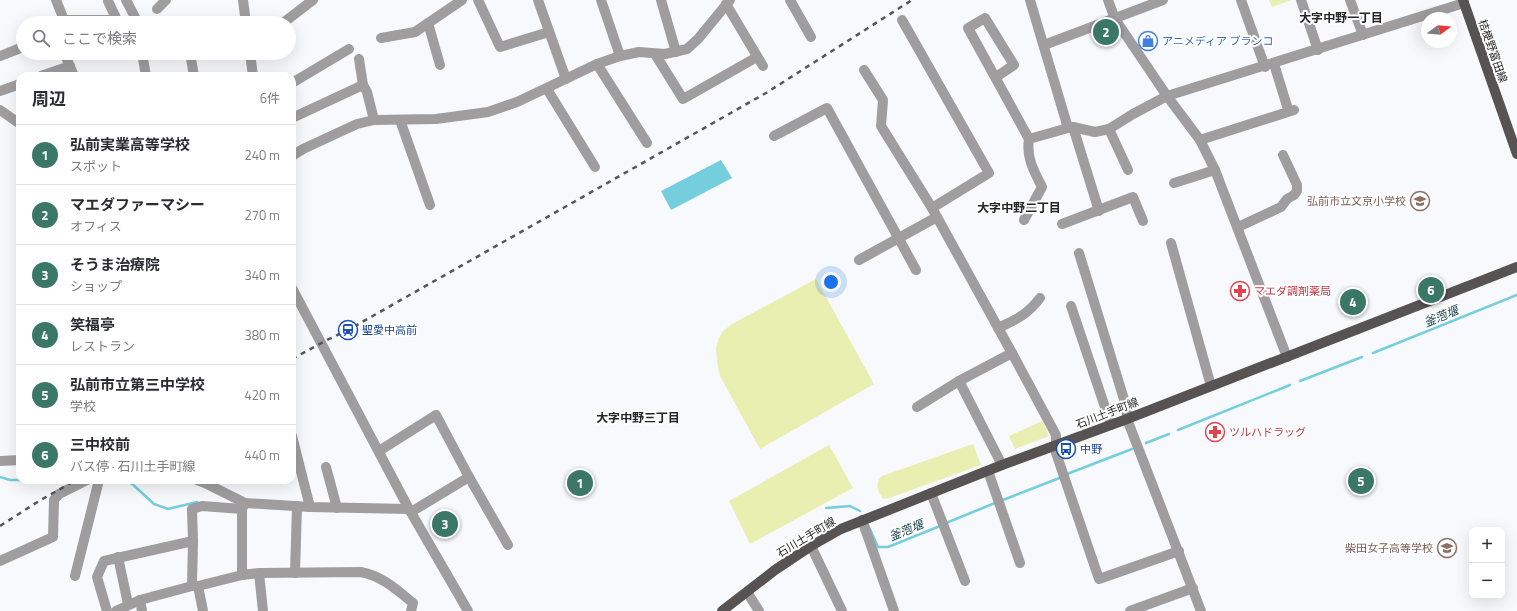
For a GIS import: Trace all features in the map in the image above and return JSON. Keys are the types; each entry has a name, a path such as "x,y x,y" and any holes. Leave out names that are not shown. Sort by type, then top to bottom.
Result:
{"main road":[{"name":"桔梗野富田線","path":"1463,2 1517,154"},
{"name":"石川土手町線","path":"722,611 811,546 841,529 1002,465 1126,419 1517,267"}],"street":[{"path":"56,0 62,16"},
{"path":"126,0 134,16"},
{"path":"156,9 166,0"},
{"path":"243,0 245,16"},
{"path":"292,16 313,0"},
{"path":"381,38 414,32 462,0"},
{"path":"478,0 500,47 549,32"},
{"path":"538,0 566,79"},
{"path":"601,0 620,56"},
{"path":"661,0 676,52"},
{"path":"790,0 811,37"},
{"path":"1030,0 1099,211"},
{"path":"1108,0 1115,19 1167,96 1200,140 1215,170 1238,227 1287,357"},
{"path":"1044,45 1164,0"},
{"path":"1200,140 1290,108 1269,65 1241,0"},
{"path":"1301,0 1318,50"},
{"path":"1350,0 1363,36"},
{"path":"108,1 114,16"},
{"path":"296,153 357,124 374,120 460,117 488,112 517,102 547,89 596,64 620,56 639,52 655,54 676,52 687,49 698,39 728,2 763,66"},
{"path":"1030,139 1071,128 1095,132 1110,129 1133,114 1167,96 1363,36 1463,2"},
{"path":"996,77 1014,65 985,18 968,28 1030,139 1028,149 1029,162 1042,187 1024,220"},
{"path":"859,260 899,238 989,173 902,20"},
{"path":"428,23 440,65"},
{"path":"296,81 349,49"},
{"path":"0,56 16,50"},
{"path":"655,54 683,99 757,57"},
{"path":"359,59 363,85 367,92 374,120"},
{"path":"68,60 72,72"},
{"path":"143,60 145,72"},
{"path":"191,60 193,72"},
{"path":"251,60 252,72"},
{"path":"596,64 647,143"},
{"path":"53,72 70,66"},
{"path":"864,70 883,100 881,126 935,213 1056,435 1056,454 1099,579 1179,551"},
{"path":"0,91 16,85"},
{"path":"296,116 363,85"},
{"path":"547,89 595,167"},
{"path":"774,136 827,108 916,270"},
{"path":"0,110 16,120"},
{"path":"400,120 430,205"},
{"path":"1110,129 1128,170"},
{"path":"1238,227 1281,207 1297,191 1297,185 1283,155"},
{"path":"1174,183 1215,170"},
{"path":"1062,224 1132,197 1142,222"},
{"path":"1171,243 1211,386"},
{"path":"1079,253 1127,409 1126,419 1179,551 1201,611"},
{"path":"296,298 410,510 468,611"},
{"path":"998,328 1024,315 1031,310 1040,298"},
{"path":"1071,306 1110,425"},
{"path":"917,407 959,381 1012,353"},
{"path":"959,381 1002,465"},
{"path":"379,451 436,415 508,545"},
{"path":"296,452 310,507"},
{"path":"0,461 16,460"},
{"path":"326,467 337,508"},
{"path":"988,471 1020,563"},
{"path":"203,611 195,586 192,509 202,506 297,506 410,510 470,477"},
{"path":"0,561 53,537 54,500 59,494 79,484"},
{"path":"75,576 97,484"},
{"path":"207,484 244,506"},
{"path":"931,493 965,581"},
{"path":"242,576 244,506"},
{"path":"295,573 297,506"},
{"path":"862,520 894,611"},
{"path":"107,611 97,577 104,561 193,541"},
{"path":"811,546 842,611"},
{"path":"118,557 128,604"},
{"path":"116,611 128,604 140,600 195,586 259,573 361,572 372,574 383,580 413,603 411,611"},
{"path":"259,573 263,611"},
{"path":"1130,611 1193,588"},
{"path":"747,592 759,611"},
{"path":"140,600 142,611"}],"green space":[{"path":"1269,0 1291,0 1272,7"},
{"path":"816,279 874,384 760,449 720,376 716,348 719,338 723,331 732,324"},
{"path":"1042,421 1049,436 1015,449 1009,436"},
{"path":"973,444 981,465 883,499 877,485 882,476"},
{"path":"829,445 853,488 750,544 729,501"}],"water":[{"path":"721,160 732,178 671,210 661,191"}],"waterway":[{"name":"釜萢堰","path":"1373,353 1517,295"},
{"name":"釜萢堰","path":"1300,381 1362,357"},
{"name":"釜萢堰","path":"1178,430 1290,385"},
{"name":"釜萢堰","path":"1146,443 1169,434"},
{"name":"釜萢堰","path":"1067,474 1132,449"},
{"path":"0,477 16,480"},
{"name":"釜萢堰","path":"1003,500 1062,477"},
{"path":"132,484 154,504 168,509 197,502"},
{"name":"釜萢堰","path":"946,523 995,503"},
{"name":"釜萢堰","path":"826,508 850,506 860,511"},
{"name":"釜萢堰","path":"868,525 878,547 888,547 940,526"}],"railway":[{"path":"296,357 348,330 766,93 912,0"},
{"path":"0,526 69,484"}],"place":[{"name":"マエダファーマシー","path":"1106,32"},
{"name":"アニメディア ブランコ","path":"1148,41"},
{"name":"弘前市立文京小学校","path":"1420,201"},
{"name":"三中校前","path":"1431,290"},
{"name":"マエダ調剤薬局","path":"1240,291"},
{"name":"笑福亭","path":"1353,302"},
{"name":"聖愛中高前","path":"348,330"},
{"name":"ツルハドラッグ","path":"1215,432"},
{"name":"中野","path":"1066,449"},
{"name":"弘前市立第三中学校","path":"1361,481"},
{"name":"弘前実業高等学校","path":"580,483"},
{"name":"そうま治療院","path":"445,524"},
{"name":"柴田女子高等学校","path":"1447,548"}],"district":[{"name":"大字中野一丁目","path":"1341,17"},
{"name":"大字中野二丁目","path":"1019,207"},
{"name":"大字中野三丁目","path":"638,417"}]}
